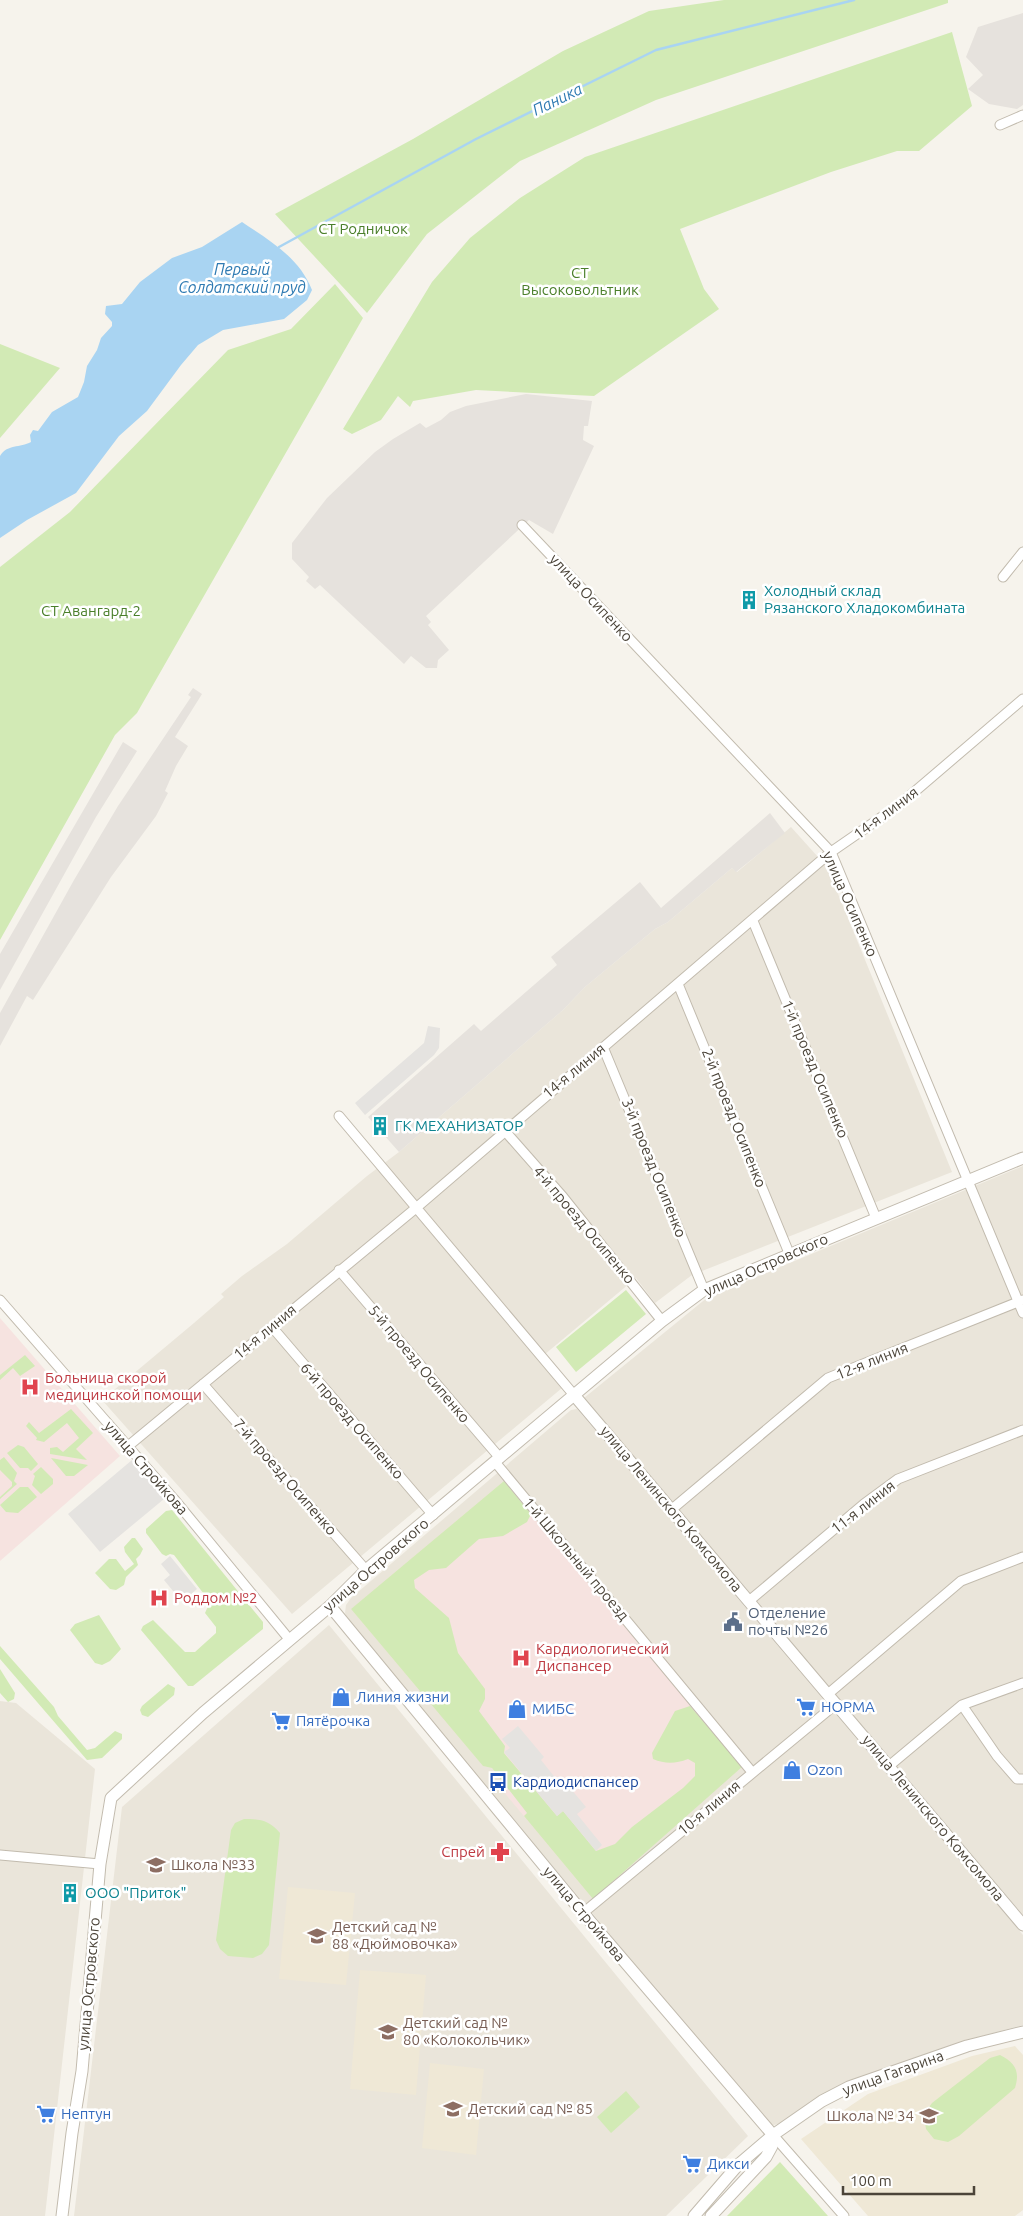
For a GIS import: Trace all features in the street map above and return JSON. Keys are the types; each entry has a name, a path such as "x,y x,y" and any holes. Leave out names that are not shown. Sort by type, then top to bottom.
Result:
{"street":[{"path":"1000,125 1023,115"},
{"name":"улица Осипенко","path":"522,526 831,852 967,1182 1021,1301 1023,1314"},
{"path":"1003,578 1023,552"},
{"name":"14-я линия","path":"127,1447 416,1208 504,1130 753,921 831,852 899,805 1023,699"},
{"name":"1-й проезд Осипенко","path":"753,921 876,1218"},
{"name":"2-й проезд Осипенко","path":"678,984 789,1253"},
{"name":"3-й проезд Осипенко","path":"603,1047 704,1290"},
{"name":"улица Ленинского Комсомола","path":"339,1116 1023,1925"},
{"name":"4-й проезд Осипенко","path":"504,1130 563,1197 662,1321"},
{"name":"улица Островского","path":"62,2216 82,2071 100,1864 111,1798 203,1713 330,1606 366,1570 662,1321 704,1290 789,1253 1023,1158"},
{"name":"5-й проезд Осипенко","path":"339,1270 497,1460"},
{"name":"улица Стройкова","path":"0,1300 174,1499 289,1639"},
{"name":"12-я линия","path":"671,1510 828,1378 1021,1301"},
{"name":"6-й проезд Осипенко","path":"272,1327 433,1515"},
{"name":"7-й проезд Осипенко","path":"203,1384 366,1570"},
{"name":"11-я линия","path":"749,1601 864,1504 898,1480 1023,1430"},
{"name":"1-й Школьный проезд","path":"497,1460 752,1772"},
{"path":"828,1694 962,1581 1023,1558"},
{"name":"улица Стройкова","path":"330,1606 582,1913 844,2216"},
{"path":"889,1766 962,1706 1023,1683"},
{"name":"10-я линия","path":"582,1913 836,1704"},
{"path":"962,1706 997,1756 1017,1779 1023,1779"},
{"path":"0,1854 100,1864"},
{"name":"улица Гагарина","path":"694,2216 738,2164 773,2135 822,2101 849,2087 967,2046 1023,2032"},
{"path":"711,2216 766,2157 772,2146 773,2135"}],"shaded area":[{"path":"1023,13 1023,105 1017,109 989,104 968,89 983,75 966,57 978,27"},
{"path":"526,394 592,401 588,426 584,426 583,440 594,446 553,534 529,520 426,616 431,622 428,625 449,650 438,660 437,668 426,668 411,656 404,664 320,585 315,589 306,581 309,577 292,559 292,543 327,498 375,452 393,439 420,423 426,428 441,420 450,412 466,406"},
{"path":"193,688 202,694 175,737 188,746 176,766 165,791 168,793 156,816 111,877 33,1000 27,996 0,1046 0,1013 74,880 118,806 191,697 188,695"},
{"path":"123,742 137,751 96,817 0,990 0,954"},
{"path":"770,813 785,833 736,872 732,868 668,922 655,929 585,987 563,1010 399,1152 368,1117 474,1024 481,1031 557,965 551,957 640,882 661,908"},
{"path":"791,827 827,867 952,1172 692,1275 655,1303 636,1278 538,1360 562,1388 292,1614 102,1400 224,1297 221,1294 242,1276 287,1244 367,1176 399,1152 563,1010 585,987 655,929 668,922 732,868 737,872"},
{"path":"428,1026 440,1028 439,1048 434,1055 365,1115 355,1103 424,1043"},
{"path":"1023,1166 1023,1915 584,1398 708,1297"},
{"name":"Больница скорой медицинской помощи","path":"0,1318 120,1456 0,1561"},
{"path":"577,1409 1023,1935 1023,2025 957,2043 847,2083 781,2123 769,2124 349,1623 345,1613 346,1605 351,1598 571,1410"},
{"path":"132,1460 164,1499 100,1552 68,1514"},
{"name":"Кардиологический Диспансер","path":"504,1481 742,1767 593,1899 503,1791 505,1784 492,1768 483,1766 351,1609"},
{"path":"170,1556 197,1589 182,1602 164,1580 170,1575 161,1564"},
{"path":"329,1625 748,2136 666,2216 74,2216 122,1807"},
{"path":"0,1701 16,1703 95,1769 45,2216 0,2216"},
{"path":"518,1726 544,1757 541,1760 557,1780 561,1777 586,1807 577,1814 602,1845 596,1851 563,1811 557,1816 504,1752 510,1748 502,1739"},
{"name":"Детский сад № 88 «Дюймовочка»","path":"288,1887 355,1893 346,1985 279,1979"},
{"name":"Детский сад № 80 «Колокольчик»","path":"360,1970 426,1975 416,2095 350,2089"},
{"name":"Школа № 34","path":"1015,2046 1023,2055 1023,2210 1015,2216 868,2216 801,2139 868,2094 972,2056"},
{"name":"Детский сад № 85","path":"430,2063 484,2069 476,2155 422,2148"}],"green space":[{"name":"СТ Родничок","path":"724,0 948,0 948,3 656,100 520,161 427,234 367,313 275,214 413,139 563,51 649,11"},
{"name":"СТ Высоковольтник","path":"952,32 972,106 919,151 897,151 831,172 680,229 704,289 719,309 594,396 476,390 413,401 410,407 398,396 381,420 352,434 343,429 432,282 470,238 520,198 585,157"},
{"name":"СТ Авангард-2","path":"335,284 363,318 137,713 115,735 0,940 0,567 70,512 228,350 291,329"},
{"path":"0,344 60,368 0,438"},
{"path":"626,1290 646,1314 576,1372 556,1347"},
{"path":"25,1355 35,1366 20,1376 13,1368 0,1380 0,1375"},
{"path":"71,1409 93,1433 76,1449 87,1460 50,1454 50,1448 57,1447 63,1452 79,1438 67,1423 44,1442 36,1440 37,1438 26,1426 29,1422 39,1433"},
{"path":"18,1445 24,1447 38,1464 31,1471 28,1468 20,1468 7,1453"},
{"path":"4,1457 17,1473 14,1481 17,1484 0,1499 12,1486 12,1482 0,1470 0,1460"},
{"path":"51,1458 88,1465 74,1476 66,1476"},
{"path":"41,1467 53,1479 53,1484 41,1494 32,1485 35,1476 33,1474"},
{"path":"504,1481 531,1514 527,1522 503,1536 479,1539 446,1568 429,1570 414,1580 415,1588 449,1618 458,1653 485,1689 485,1699 479,1711 505,1746 504,1753 557,1816 563,1811 596,1851 615,1844 632,1827 683,1788 695,1776 695,1763 688,1759 670,1763 653,1759 652,1753 675,1711 690,1706 742,1767 593,1899 524,1816 527,1813 492,1768 483,1766 351,1609"},
{"path":"20,1487 28,1487 37,1497 18,1513 6,1512 0,1505"},
{"path":"172,1510 263,1622 263,1629 193,1686 188,1686 141,1630 143,1626 153,1620 185,1652 195,1652 216,1633 216,1627 205,1613 210,1602 174,1555 166,1556 162,1554 146,1533 146,1529 166,1511"},
{"path":"132,1538 135,1538 143,1549 136,1559 138,1565 126,1577 124,1585 116,1590 110,1589 95,1573 109,1559 116,1559 125,1571 134,1564 125,1552 124,1547"},
{"path":"99,1615 121,1649 110,1661 102,1665 95,1663 70,1630 75,1624"},
{"path":"0,1646 54,1707 58,1716 87,1750 95,1748 115,1731 122,1734 122,1739 102,1758 87,1760 0,1659"},
{"path":"0,1669 15,1693 14,1699 8,1702 0,1693"},
{"path":"168,1684 175,1688 174,1695 148,1717 142,1715 140,1710 142,1706"},
{"path":"244,1819 264,1821 272,1825 280,1833 269,1945 262,1954 253,1958 228,1956 220,1949 216,1940 231,1830 235,1823"},
{"path":"1000,2055 1010,2061 1015,2068 1017,2077 1015,2088 959,2136 948,2142 934,2139 926,2129 924,2114 932,2103 990,2058"},
{"path":"626,2091 640,2107 611,2133 597,2117"},
{"path":"780,2162 828,2216 727,2216"}],"water":[{"name":"Первый Солдатский пруд","path":"242,222 283,251 300,268 312,290 307,300 284,319 223,330 198,345 147,411 119,436 76,493 27,520 0,538 0,456 10,448 31,442 30,435 33,430 38,431 52,412 78,397 84,382 87,366 97,350 101,338 112,326 112,322 105,314 106,306 122,304 140,282 172,258 202,247"}],"waterway":[{"name":"Паника","path":"279,247 476,139 656,50 854,0"}],"place":[{"name":"Холодный склад Рязанского Хладокомбината","path":"749,600"},
{"name":"ГК МЕХАНИЗАТОР","path":"380,1126"},
{"name":"Больница скорой медицинской помощи","path":"30,1387"},
{"name":"Роддом №2","path":"159,1598"},
{"name":"Отделение почты №26","path":"733,1622"},
{"name":"Кардиологический Диспансер","path":"521,1658"},
{"name":"Линия жизни","path":"341,1697"},
{"name":"НОРМА","path":"806,1707"},
{"name":"МИБС","path":"517,1709"},
{"name":"Пятёрочка","path":"281,1721"},
{"name":"Ozon","path":"792,1770"},
{"name":"Кардиодиспансер","path":"498,1782"},
{"name":"Спрей","path":"500,1852"},
{"name":"Школа №33","path":"156,1865"},
{"name":"ООО \"Приток\"","path":"70,1893"},
{"name":"Детский сад № 88 «Дюймовочка»","path":"317,1936"},
{"name":"Детский сад № 80 «Колокольчик»","path":"388,2032"},
{"name":"Детский сад № 85","path":"453,2109"},
{"name":"Нептун","path":"46,2114"},
{"name":"Школа № 34","path":"929,2116"},
{"name":"Дикси","path":"692,2164"}]}
